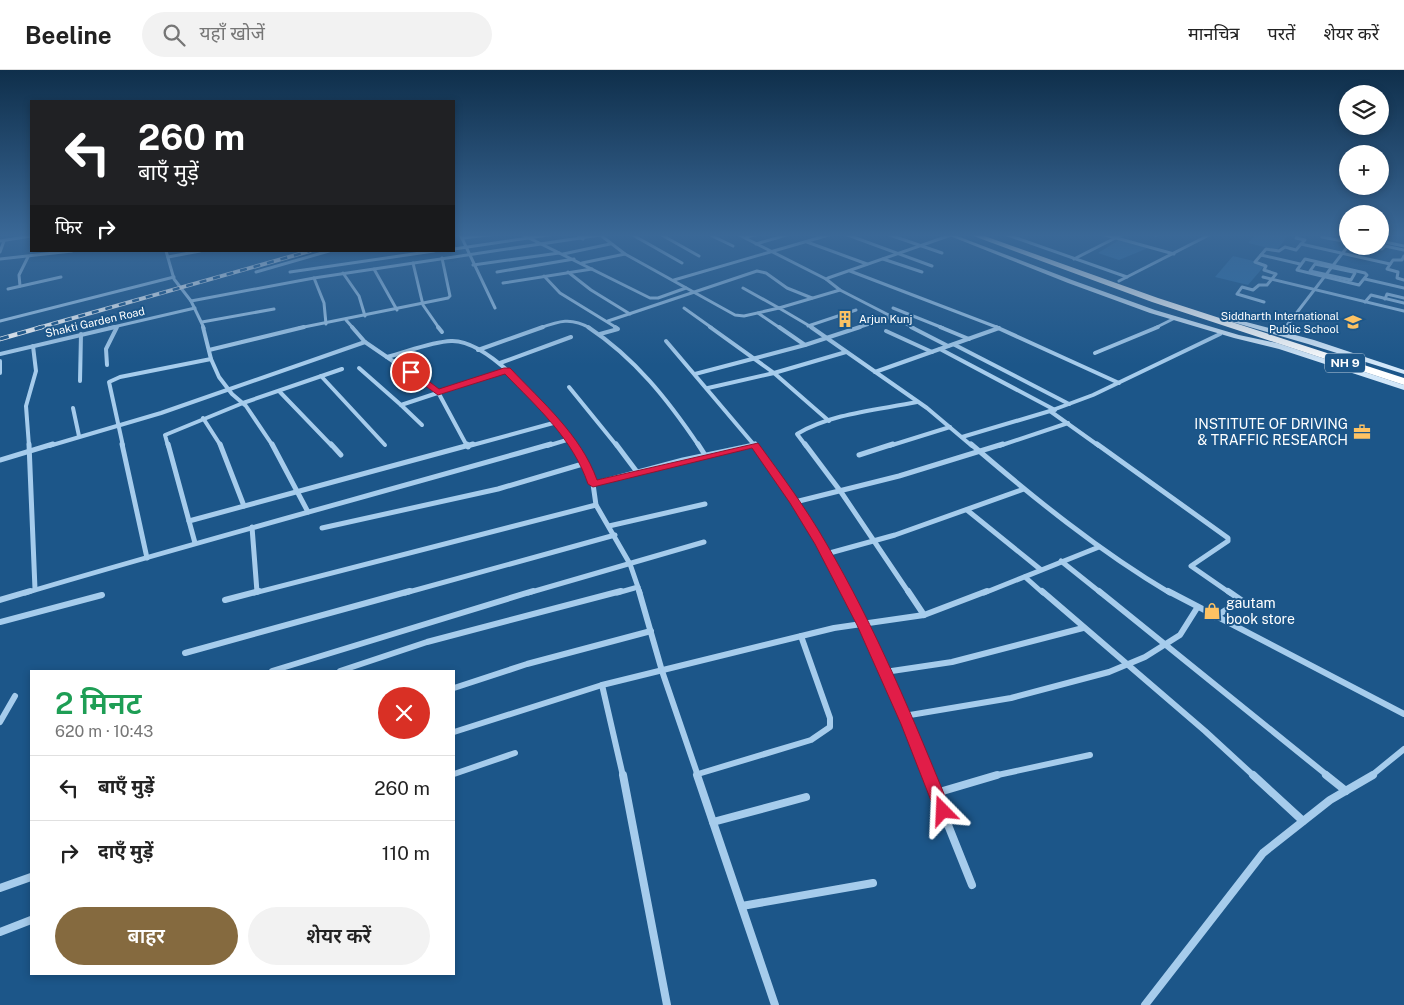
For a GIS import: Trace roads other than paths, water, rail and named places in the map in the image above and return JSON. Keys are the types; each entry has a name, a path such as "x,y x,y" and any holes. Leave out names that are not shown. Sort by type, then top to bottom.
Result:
{"highway":[{"name":"NH 9","path":"1094,278 1404,382"},
{"name":"NH 9","path":"1119,278 1229,323"},
{"name":"NH 9","path":"1284,341 1404,377"}],"street":[{"path":"19,278 20,286"},
{"path":"8,289 59,278"},
{"path":"0,322 174,278 191,301 202,322 208,350 219,377 228,389 243,403 266,433 308,512"},
{"path":"191,301 314,278 324,303 326,324"},
{"path":"346,278 359,296 365,316"},
{"path":"379,278 396,310"},
{"path":"417,278 423,305 442,332"},
{"path":"208,350 444,300 450,296 446,278"},
{"path":"480,278 495,308"},
{"path":"503,283 534,278"},
{"path":"545,278 554,288 572,302 618,328 600,334"},
{"path":"575,278 591,290 630,314"},
{"path":"611,278 650,298 658,298 686,288"},
{"path":"669,278 736,315 758,313 779,308 840,290"},
{"path":"674,280 682,278"},
{"path":"608,321 743,278"},
{"path":"771,278 787,288 812,298"},
{"path":"823,278 840,290 949,347"},
{"path":"826,279 830,278"},
{"path":"868,278 919,295 999,328 1120,383"},
{"path":"1064,278 1220,334 1284,341 1404,372"},
{"path":"1120,278 1126,278"},
{"path":"1265,278 1404,311"},
{"path":"1284,341 1324,278"},
{"path":"1331,278 1359,285 1365,279 1404,288"},
{"path":"1336,278 1351,280 1352,278"},
{"path":"1264,302 1237,294 1242,287 1256,289 1260,285 1267,285 1272,280"},
{"path":"743,288 828,338 917,402 1024,489 1128,568 1196,608 1404,714"},
{"path":"1114,297 1128,290"},
{"path":"1385,298 1387,294 1404,298"},
{"path":"1365,302 1371,296 1404,303"},
{"name":"Shakti Garden Road","path":"0,354 195,308"},
{"path":"684,308 774,373 829,422"},
{"path":"893,308 970,339"},
{"path":"202,322 274,309"},
{"path":"808,326 856,310"},
{"path":"758,313 805,345"},
{"path":"695,374 754,360 891,317"},
{"path":"1095,353 1144,334 1175,318"},
{"path":"478,350 568,319 600,334 663,394 705,455"},
{"path":"346,320 365,342 438,392 468,446"},
{"path":"962,437 1053,410 1120,383 1220,334 1229,323"},
{"path":"108,364 106,349 117,326"},
{"path":"875,372 999,328"},
{"path":"886,331 933,352"},
{"path":"80,381 81,334"},
{"path":"500,364 570,337"},
{"path":"387,357 450,341 461,342 478,350 507,370 556,422 586,463 593,484 596,505 630,564 662,671 775,1005"},
{"path":"1284,341 1404,388"},
{"path":"0,460 119,425 365,342"},
{"path":"666,342 708,388 754,445 795,502 826,554 885,672 972,885"},
{"path":"955,345 1069,404"},
{"path":"33,346 36,371 26,406 27,439 30,450 31,531 36,589"},
{"path":"940,349 1053,410 1068,423 1228,538 1228,541 1191,566 1242,600 1215,617"},
{"path":"708,388 774,373 846,352"},
{"path":"146,558 109,384 111,380 211,359"},
{"path":"0,361 0,373"},
{"path":"195,543 178,475 165,435 203,418 342,368"},
{"path":"359,368 422,425"},
{"path":"401,405 507,370"},
{"path":"321,376 385,445"},
{"path":"569,388 602,425 637,472"},
{"path":"279,391 341,455"},
{"path":"917,402 829,422 802,430 798,434 924,615"},
{"path":"73,408 79,436"},
{"path":"203,418 222,447 244,506"},
{"path":"190,521 556,422"},
{"path":"795,502 840,492 980,453 1068,423"},
{"path":"859,455 950,427"},
{"path":"0,600 195,543 570,439"},
{"path":"593,484 705,455 754,445"},
{"path":"322,528 489,491 586,463"},
{"path":"826,554 873,541 1024,489"},
{"path":"609,526 705,504"},
{"path":"225,600 596,505"},
{"path":"967,510 1040,570"},
{"path":"252,527 257,592"},
{"path":"185,652 615,535"},
{"path":"275,670 487,605 704,542"},
{"path":"455,732 602,685 834,628 924,615 1099,547"},
{"path":"1060,561 1166,644 1346,791"},
{"path":"1025,577 1083,628 1128,664 1303,821"},
{"path":"343,670 427,642 638,587"},
{"path":"0,622 102,595"},
{"path":"904,716 1010,698 1109,672 1128,664 1180,635 1196,608"},
{"path":"885,672 952,662 1083,628"},
{"path":"455,688 527,664 651,631"},
{"path":"698,774 811,740 830,727 830,718 801,636"},
{"path":"602,685 620,758 668,1005"},
{"path":"0,722 15,696"},
{"path":"1145,1005 1216,911 1263,853 1303,821 1346,791 1375,774 1404,749"},
{"path":"455,774 515,753"},
{"path":"936,793 997,775 1090,755"},
{"path":"713,822 806,797"},
{"path":"0,888 30,877"},
{"path":"742,906 873,883"},
{"path":"0,932 30,920"}],"railway":[{"path":"38,328 216,278"},
{"path":"0,339 42,327"}],"place":[{"name":"Arjun Kunj","path":"845,319"},
{"name":"Siddharth International Public School","path":"1353,322"},
{"name":"INSTITUTE OF DRIVING & TRAFFIC RESEARCH","path":"1362,432"},
{"name":"gautam book store","path":"1212,611"}]}
